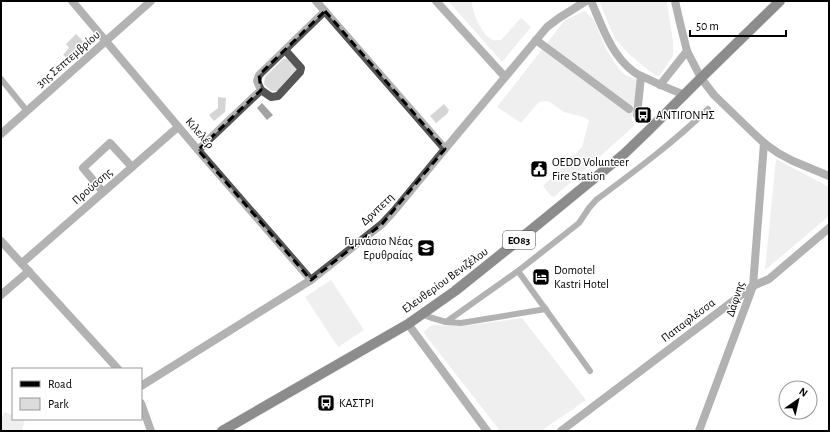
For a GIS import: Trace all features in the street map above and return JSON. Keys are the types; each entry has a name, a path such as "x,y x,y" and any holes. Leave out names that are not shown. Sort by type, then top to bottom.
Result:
{"main road":[{"name":"Ελευθερίου Βενιζέλου","path":"222,431 408,324 455,291 520,240 624,154 780,1"}],"street":[{"name":"Κιλελέρ","path":"72,1 178,127 311,280"},
{"name":"3ης Σεπτεμβρίου","path":"1,134 151,1"},
{"path":"316,1 445,148"},
{"path":"436,1 505,77"},
{"name":"Δρνπετη","path":"142,385 311,280 382,224 547,27 586,1"},
{"path":"591,1 609,42 617,56 640,76 685,95"},
{"path":"675,1 687,51 701,78 729,110 764,143 793,161 829,176"},
{"path":"285,50 301,68 300,72 278,96 271,97 262,90 257,81 259,75 285,50 325,12"},
{"path":"536,40 629,109"},
{"path":"660,85 687,51"},
{"path":"637,115 640,76"},
{"path":"198,150 262,90"},
{"name":"Προύσσης","path":"22,263 178,127"},
{"path":"103,192 83,168 110,143 132,167"},
{"name":"Δάφνης","path":"699,431 753,286 764,143"},
{"name":"Παπαφλέσσα","path":"561,431 753,286 769,279 829,228"},
{"path":"1,241 117,368"},
{"path":"1,295 29,271"},
{"path":"408,324 487,431"},
{"path":"142,406 151,431"}],"lane":[{"path":"1,79 27,111"},
{"path":"446,322 518,271 579,223 596,200 659,153 708,109"},
{"path":"518,271 590,371"},
{"path":"422,314 446,322 461,323 546,309"}],"highlighted area":[{"path":"325,11 445,149 382,224 311,280 198,150 261,90 259,75"}],"green space":[{"path":"448,1 472,1 473,10 478,22 484,32 493,40 501,40 521,18 531,27 502,62"},
{"path":"599,1 667,1 673,42 673,56 660,75 656,76 648,70 630,55 615,39"},
{"path":"585,11 594,20 607,51 619,69 624,74 637,80 632,119 634,126 554,197 550,195 543,186 582,147 589,120 564,112 548,101 539,102 521,123 497,107 565,20"},
{"path":"283,59 289,59 297,68 296,73 279,91 271,91 264,84 265,77"},
{"path":"776,159 829,187 829,216 765,270"},
{"path":"331,280 364,330 338,347 305,297"},
{"path":"522,318 586,400 541,431 500,431 423,332 432,325 464,326"},
{"path":"4,412 12,415 12,420 25,420 22,431 1,431 1,421"}],"shaded area":[{"path":"76,34 85,43 68,59 63,55 69,48 66,44"},
{"path":"218,97 226,98 225,112 214,121 209,115 218,108"},
{"path":"262,103 273,115 267,120 257,108"},
{"path":"444,104 449,110 447,114 436,123 430,116"}],"place":[{"name":"ΑΝΤΙΓΟΝΗΣ","path":"643,115"},
{"name":"OEDD Volunteer Fire Station","path":"539,169"},
{"name":"Γυμνάσιο Νέας Ερυθραίας","path":"426,248"},
{"name":"Domotel Kastri Hotel","path":"541,277"},
{"name":"ΚΑΣΤΡΙ","path":"326,403"}]}
